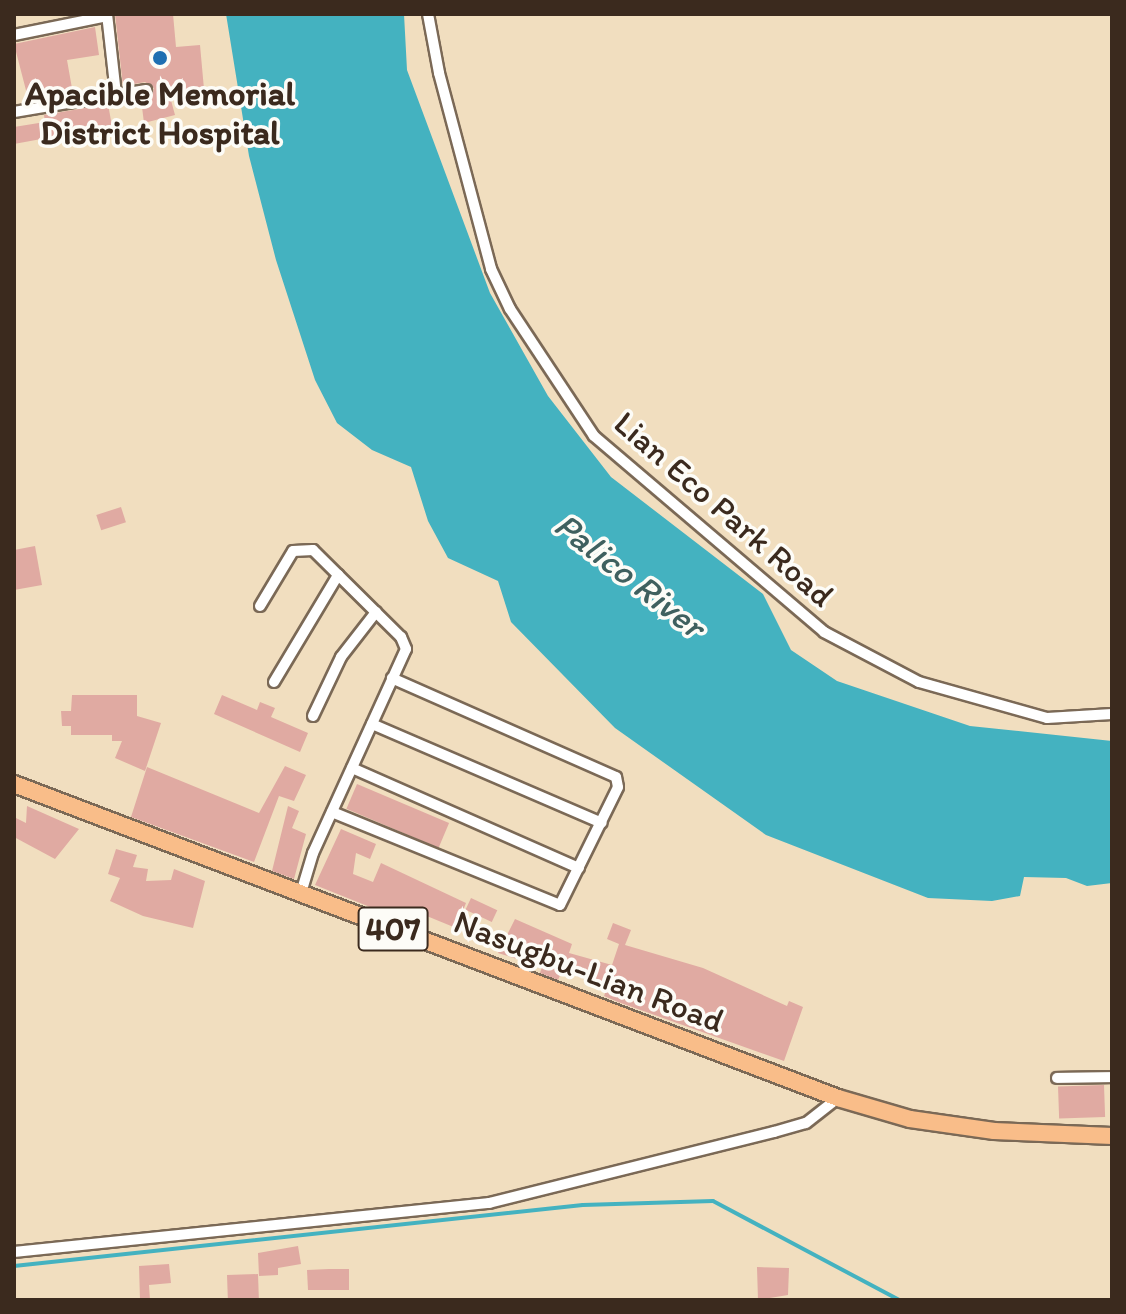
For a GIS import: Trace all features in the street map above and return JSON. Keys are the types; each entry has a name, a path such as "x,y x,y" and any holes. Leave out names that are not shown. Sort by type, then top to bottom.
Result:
{"main road":[{"name":"Nasugbu-Lian Road","path":"14,784 838,1098 910,1119 994,1131 1112,1136"}],"street":[{"name":"Lian Eco Park Road","path":"428,14 439,73 491,269 510,309 594,436 824,632 919,682 1047,718 1112,714"},
{"path":"14,35 107,15 116,94"},
{"path":"14,112 146,90"},
{"path":"260,606 293,551 313,550 376,612 406,649 332,812 301,893"},
{"path":"274,682 338,575"},
{"path":"313,716 341,657 376,612"},
{"path":"332,812 560,905 602,823 618,787 616,777 392,678"},
{"path":"372,724 602,823"},
{"path":"352,768 579,868"},
{"path":"1057,1078 1112,1077"},
{"path":"14,1252 489,1203 806,1123 838,1098"}],"water":[{"name":"Palico River","path":"226,14 404,14 407,70 490,293 548,396 611,477 763,594 791,650 837,681 970,726 1112,741 1112,883 1087,886 1066,878 1024,877 1020,896 992,901 928,898 766,835 615,728 511,622 498,581 448,558 428,521 411,467 372,450 337,423 315,380 276,260 249,156"}],"building":[{"name":"Apacible Memorial District Hospital","path":"115,14 173,14 176,47 200,45 204,89 169,93 175,115 144,123 141,99 152,96 154,88 145,82 123,86"},
{"path":"95,27 99,55 67,60 73,94 28,98 14,44"},
{"path":"108,104 112,126 14,144 14,127 45,122 44,115"},
{"path":"121,507 126,522 101,530 96,515"},
{"path":"35,546 42,585 14,590 14,550"},
{"path":"72,695 137,695 137,716 161,723 145,771 115,758 122,741 112,741 112,735 71,735 71,726 62,726 61,711 71,711"},
{"path":"222,695 257,710 260,702 275,708 271,717 308,733 300,752 214,714"},
{"path":"285,766 306,775 294,801 279,796 254,862 131,817 147,767 259,813"},
{"path":"357,784 449,823 439,848 346,809"},
{"path":"27,806 79,829 55,859 14,837 14,817 26,823"},
{"path":"288,806 299,811 292,828 306,834 294,879 272,871"},
{"path":"341,829 376,844 370,859 356,853 353,874 373,882 381,863 466,903 456,928 417,912 413,922 390,915 315,885"},
{"path":"116,849 137,855 133,867 148,869 146,881 171,880 174,869 205,881 193,928 143,916 110,901 120,878 108,874"},
{"path":"471,898 497,910 492,922 466,910"},
{"path":"515,919 572,944 569,953 612,965 619,944 607,939 613,923 631,930 625,945 703,968 787,1006 789,1001 803,1007 784,1061 618,1002 604,996 607,988 588,980 562,971 558,980 540,973 542,967 498,953"},
{"path":"1104,1085 1105,1117 1059,1119 1058,1087"},
{"path":"298,1246 301,1264 278,1268 278,1275 259,1276 258,1253"},
{"path":"169,1264 171,1283 149,1285 150,1300 140,1300 139,1266"},
{"path":"757,1267 789,1268 788,1295 758,1300"},
{"path":"349,1269 349,1290 308,1290 307,1270"},
{"path":"258,1274 259,1300 228,1300 227,1275"}],"waterway":[{"path":"14,1266 583,1205 713,1201 899,1300"}],"place":[{"name":"Apacible Memorial District Hospital","path":"160,58"}]}
